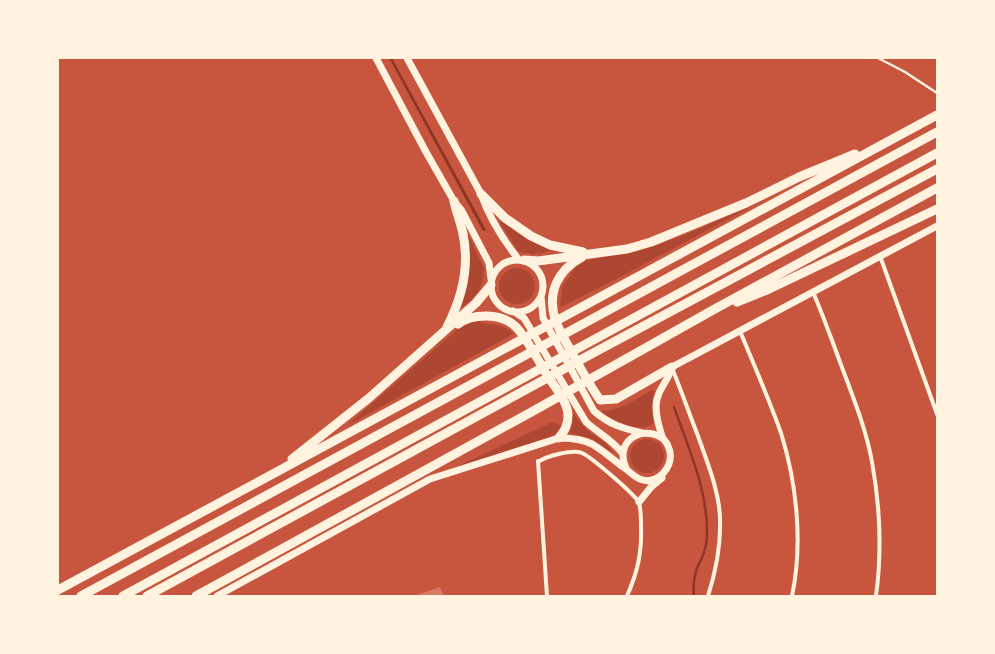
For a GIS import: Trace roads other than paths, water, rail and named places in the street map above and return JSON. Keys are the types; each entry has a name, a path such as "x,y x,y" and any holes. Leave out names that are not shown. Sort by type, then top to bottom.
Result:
{"highway":[{"path":"58,590 937,115"},
{"path":"81,596 937,132"},
{"path":"522,260 538,261 627,249 651,242 746,203 799,177 851,155 868,152"},
{"path":"122,596 937,153"},
{"path":"147,596 595,352 937,169"},
{"path":"196,596 937,188"},
{"path":"481,194 504,218 531,236 550,245 589,254"},
{"path":"444,332 456,308 464,281 466,267 463,234 454,201"},
{"path":"713,310 767,290 937,209"},
{"path":"589,254 573,262 564,270 556,283 553,305 555,319 559,328 598,398 600,400 616,399 672,367"},
{"path":"272,474 369,398 479,300 491,282"},
{"path":"444,332 461,322 477,316 496,318 515,326 564,401 568,415 567,424 565,430 559,438"}],"main road":[{"path":"376,58 454,201 462,211 489,263 491,290 495,301 504,308 520,312 532,307 541,296"},
{"path":"407,58 481,194 484,205 512,251 522,260 534,265 542,276 543,283 541,296 543,318 594,411 615,426 642,433 651,433 662,438 669,446 671,455 669,465 660,480 651,487 639,502"},
{"path":"662,438 657,412 657,399 662,385 670,374 672,367 937,226"},
{"path":"491,282 493,274 500,266 509,261 522,260"},
{"path":"513,311 524,318 586,422 612,441 623,454 626,468"},
{"path":"623,454 626,444 630,439 642,433"},
{"path":"217,596 430,479 559,438 580,440 591,444 610,456 620,466 626,468 636,478 646,480 657,478 664,473"}],"street":[{"path":"880,256 937,414"},
{"path":"813,292 853,397 865,432 872,461 877,494 880,539 879,575 876,596"},
{"path":"740,331 781,434 790,470 798,532 797,557 792,596"},
{"path":"672,367 706,458 716,490 720,517 719,550 708,596"},
{"path":"547,596 538,461 555,455 577,452 582,453 592,460 626,488 639,502 641,519 641,546 635,577 627,596"}],"lane":[{"path":"878,58 905,72 937,93"}],"waterway":[{"path":"674,407 696,468 704,499 706,515 706,543 696,573 694,596"}]}
